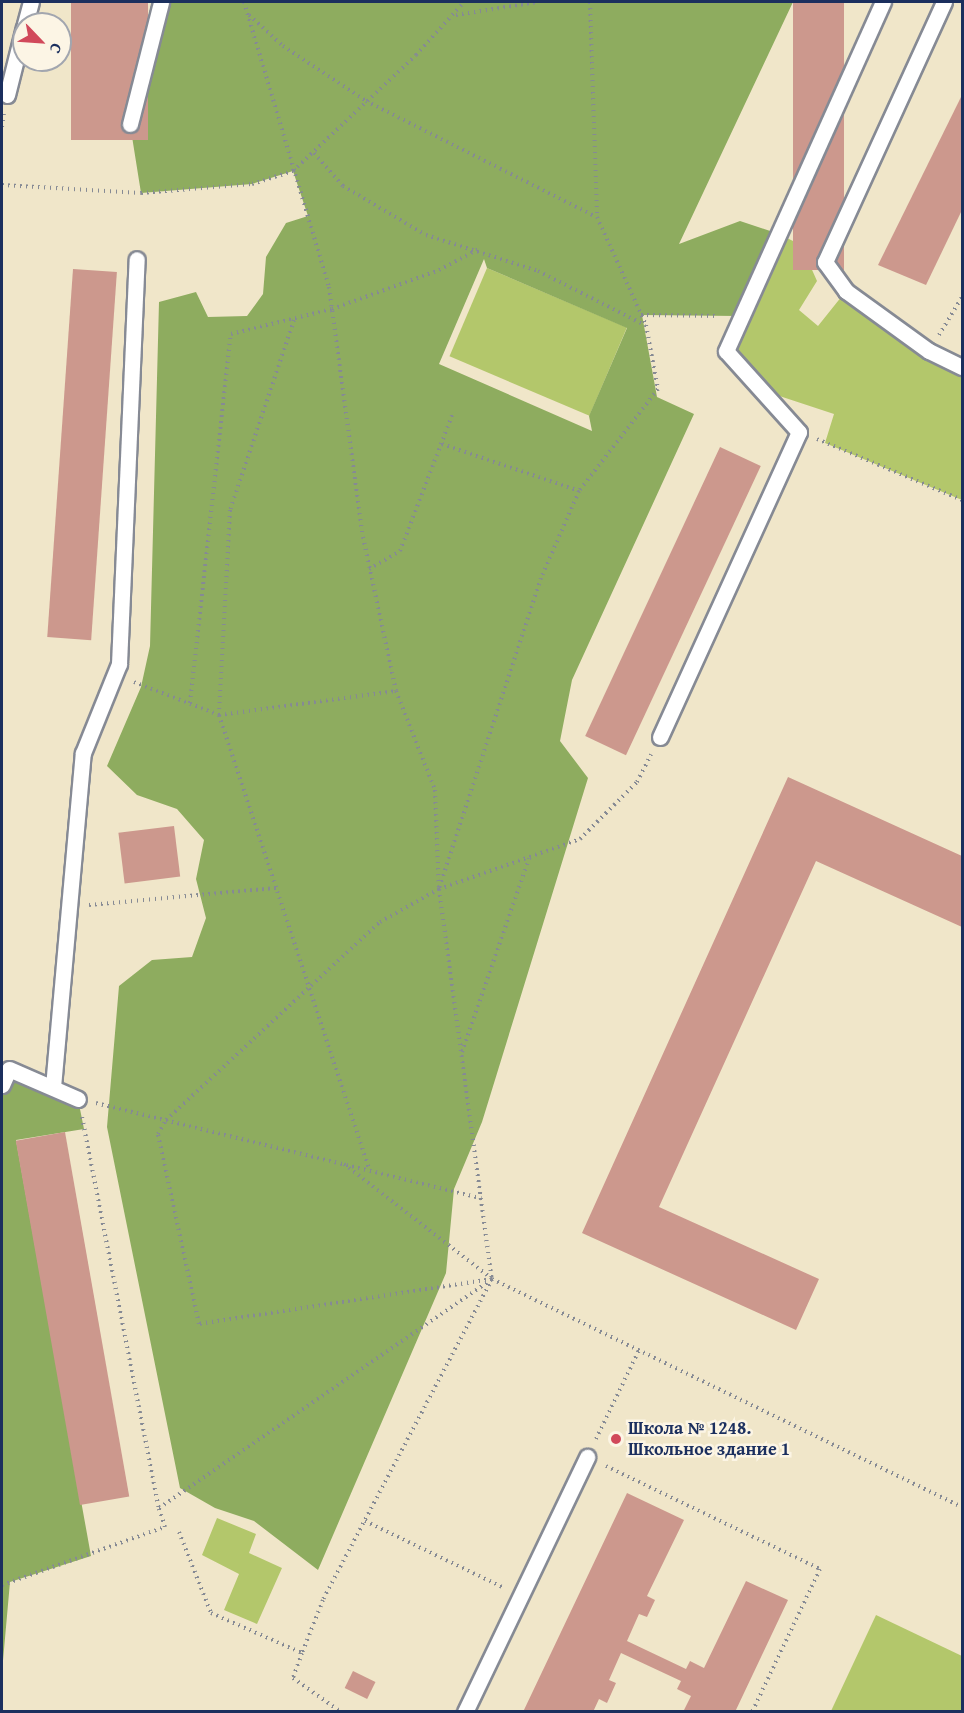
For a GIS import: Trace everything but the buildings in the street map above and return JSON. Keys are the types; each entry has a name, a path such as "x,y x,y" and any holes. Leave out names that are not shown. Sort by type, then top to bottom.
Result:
{"lane":[{"path":"130,124 160,2"},
{"path":"660,737 799,432 726,351 738,316 883,2"},
{"path":"944,2 825,262 846,291 929,351 963,367"},
{"path":"7,95 13,72"},
{"path":"53,1087 83,753 115,675 137,259"},
{"path":"2,1084 9,1069 78,1099"},
{"path":"465,1712 587,1457"}],"path":[{"path":"244,2 332,309 369,569 396,691 435,790 439,889 492,1279 365,1521 302,1653 293,1678 341,1712"},
{"path":"2,185 141,193 252,184 293,171 456,15 464,2"},
{"path":"456,15 537,2"},
{"path":"439,889 541,578 579,491 658,389 646,325 597,217 590,2"},
{"path":"248,13 283,46 366,101 597,217"},
{"path":"314,153 343,186 417,230 479,249 538,271 646,325"},
{"path":"190,704 231,334 332,309 440,270 479,249"},
{"path":"929,351 963,297"},
{"path":"642,315 738,316"},
{"path":"294,320 230,510 219,715 370,1171"},
{"path":"369,569 400,551 453,413"},
{"path":"799,432 963,500"},
{"path":"442,444 579,491"},
{"path":"115,675 219,715 396,691"},
{"path":"492,1279 198,1324 158,1134 166,1120 310,990 380,922 439,889 580,838 637,782 660,737"},
{"path":"461,1055 530,857"},
{"path":"69,907 277,888"},
{"path":"2,1585 165,1527 159,1508 78,1099 481,1198"},
{"path":"344,1164 492,1279 963,1507"},
{"path":"159,1508 492,1279"},
{"path":"639,1350 587,1457 820,1569 752,1712"},
{"path":"365,1521 521,1596"},
{"path":"179,1532 211,1613 302,1653"}],"green space":[{"path":"161,2 793,2 679,244 740,221 779,234 738,316 642,315 657,397 694,414 572,680 560,741 588,778 482,1122 454,1189 446,1273 318,1570 254,1521 215,1508 180,1488 107,1127 119,986 152,960 192,957 206,918 196,879 204,840 177,809 137,795 107,766 141,687 150,646 159,302 196,292 208,317 247,316 263,294 266,257 286,223 308,216 293,171 252,184 141,193 130,124","holes":["484,259 487,268 627,328 589,416 592,431 439,364"]},
{"path":"779,234 801,245 817,281 799,310 818,326 846,291 962,367 962,500 825,443 834,414 755,388 726,351"},
{"path":"487,268 627,327 589,416 449,356"},
{"path":"9,1069 78,1099 84,1129 16,1140 91,1556 10,1582 2,1672 2,1085"},
{"path":"217,1518 256,1534 249,1553 282,1568 257,1624 224,1610 239,1574 202,1555"},
{"path":"876,1615 962,1656 962,1711 831,1711"}],"place":[{"name":"Школа № 1248. Школьное здание 1","path":"616,1439"}]}
